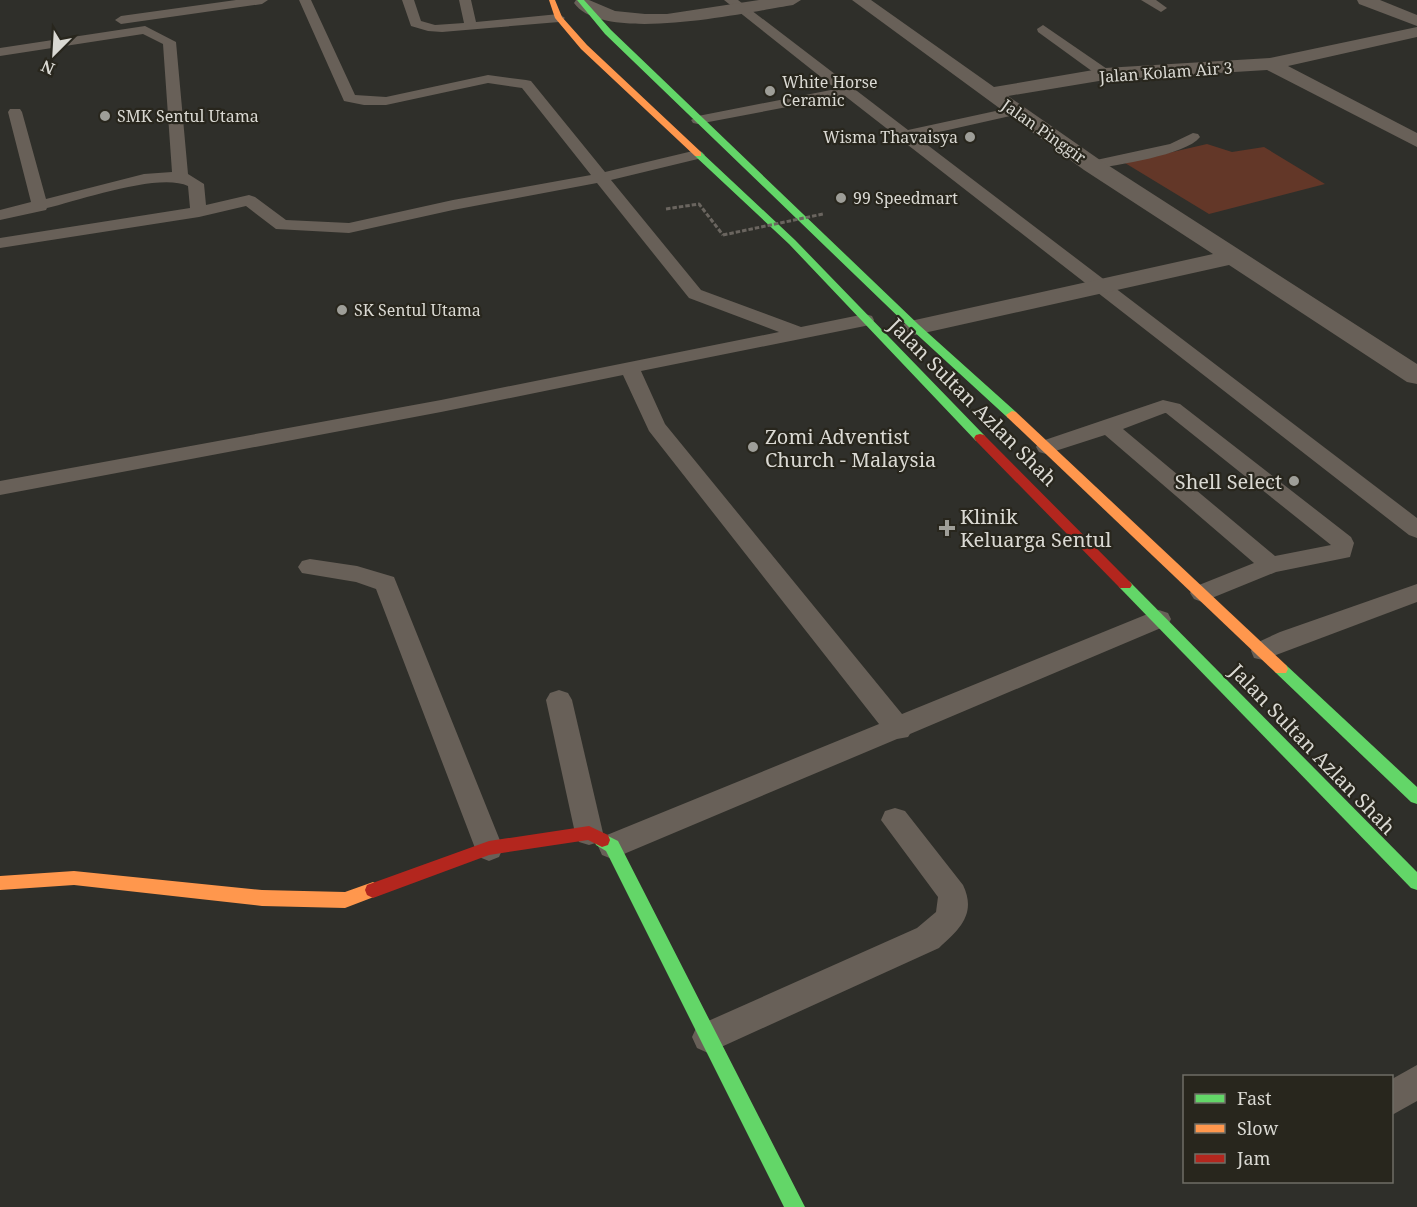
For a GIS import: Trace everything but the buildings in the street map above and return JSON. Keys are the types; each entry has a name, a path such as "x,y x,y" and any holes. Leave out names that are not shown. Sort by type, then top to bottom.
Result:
{"main road":[{"name":"Jalan Sultan Azlan Shah","path":"552,0 560,18 584,47 792,242 865,320 1417,883"},
{"name":"Jalan Sultan Azlan Shah","path":"581,1 698,120 915,327 1202,593 1417,797"},
{"path":"0,883 74,878 262,898 345,900 489,848 600,840 708,1037 795,1207"}],"street":[{"path":"627,50 641,29 667,19 735,4 793,0"},
{"name":"Jalan Pinggir","path":"860,0 1092,165 1417,376"},
{"path":"1365,0 1417,21"},
{"path":"581,1 599,12 623,18 667,19"},
{"name":"Jalan Kolam Air 3","path":"991,93 1105,74 1270,64 1417,32"},
{"path":"1270,64 1417,141"},
{"path":"915,327 1231,257"}],"lane":[{"path":"102,22 262,0"},
{"path":"304,0 349,98 364,101 386,100 488,79 526,84 695,294 802,334"},
{"path":"408,0 415,23 424,28 560,18"},
{"path":"465,0 471,26"},
{"path":"1147,0 1161,8"},
{"path":"735,4 1417,530"},
{"path":"1043,29 1105,74"},
{"path":"0,52 146,30 169,42 180,176"},
{"path":"698,120 847,91"},
{"path":"15,111 40,207"},
{"path":"904,135 1014,111"},
{"path":"1092,165 1175,147 1193,137"},
{"path":"0,243 199,212 249,200 282,225 349,228 453,205 601,177 697,155"},
{"path":"0,215 40,207 144,179 180,176 196,184 199,212"},
{"path":"0,488 630,369 865,320"},
{"path":"630,369 656,426 898,729"},
{"path":"1046,447 1163,406 1173,408 1343,543 1342,551 1271,565 1202,593"},
{"path":"1108,427 1271,565"},
{"path":"310,567 357,574 386,583 489,848"},
{"path":"1263,651 1289,639 1417,593"},
{"path":"559,700 569,754 600,840 898,729 1159,619"},
{"path":"708,1037 928,938 950,919 953,894 894,820"},
{"path":"1393,1097 1417,1082"}],"path":[{"path":"632,214 699,204 723,236 823,214"}],"shaded area":[{"path":"1207,144 1232,152 1264,147 1325,184 1209,214 1125,163"}],"traffic: fast":[{"path":"580,0 608,32 915,327 1012,415"},
{"path":"698,154 792,242 980,438"},
{"path":"1125,585 1417,883"},
{"path":"1281,669 1417,797"},
{"path":"602,840 612,846 795,1207"}],"traffic: slow":[{"path":"552,0 559,18 584,47 698,154"},
{"path":"1012,415 1281,669"},
{"path":"0,883 74,878 262,898 345,900 373,890"}],"traffic: jam":[{"path":"980,438 1125,585"},
{"path":"373,890 489,848 589,833 602,840"}],"place":[{"name":"White Horse Ceramic","path":"770,91"},
{"name":"SMK Sentul Utama","path":"105,116"},
{"name":"Wisma Thavaisya","path":"970,137"},
{"name":"99 Speedmart","path":"841,198"},
{"name":"SK Sentul Utama","path":"342,310"},
{"name":"Zomi Adventist Church - Malaysia","path":"753,447"},
{"name":"Shell Select","path":"1294,481"},
{"name":"Klinik Keluarga Sentul","path":"947,528"}]}
